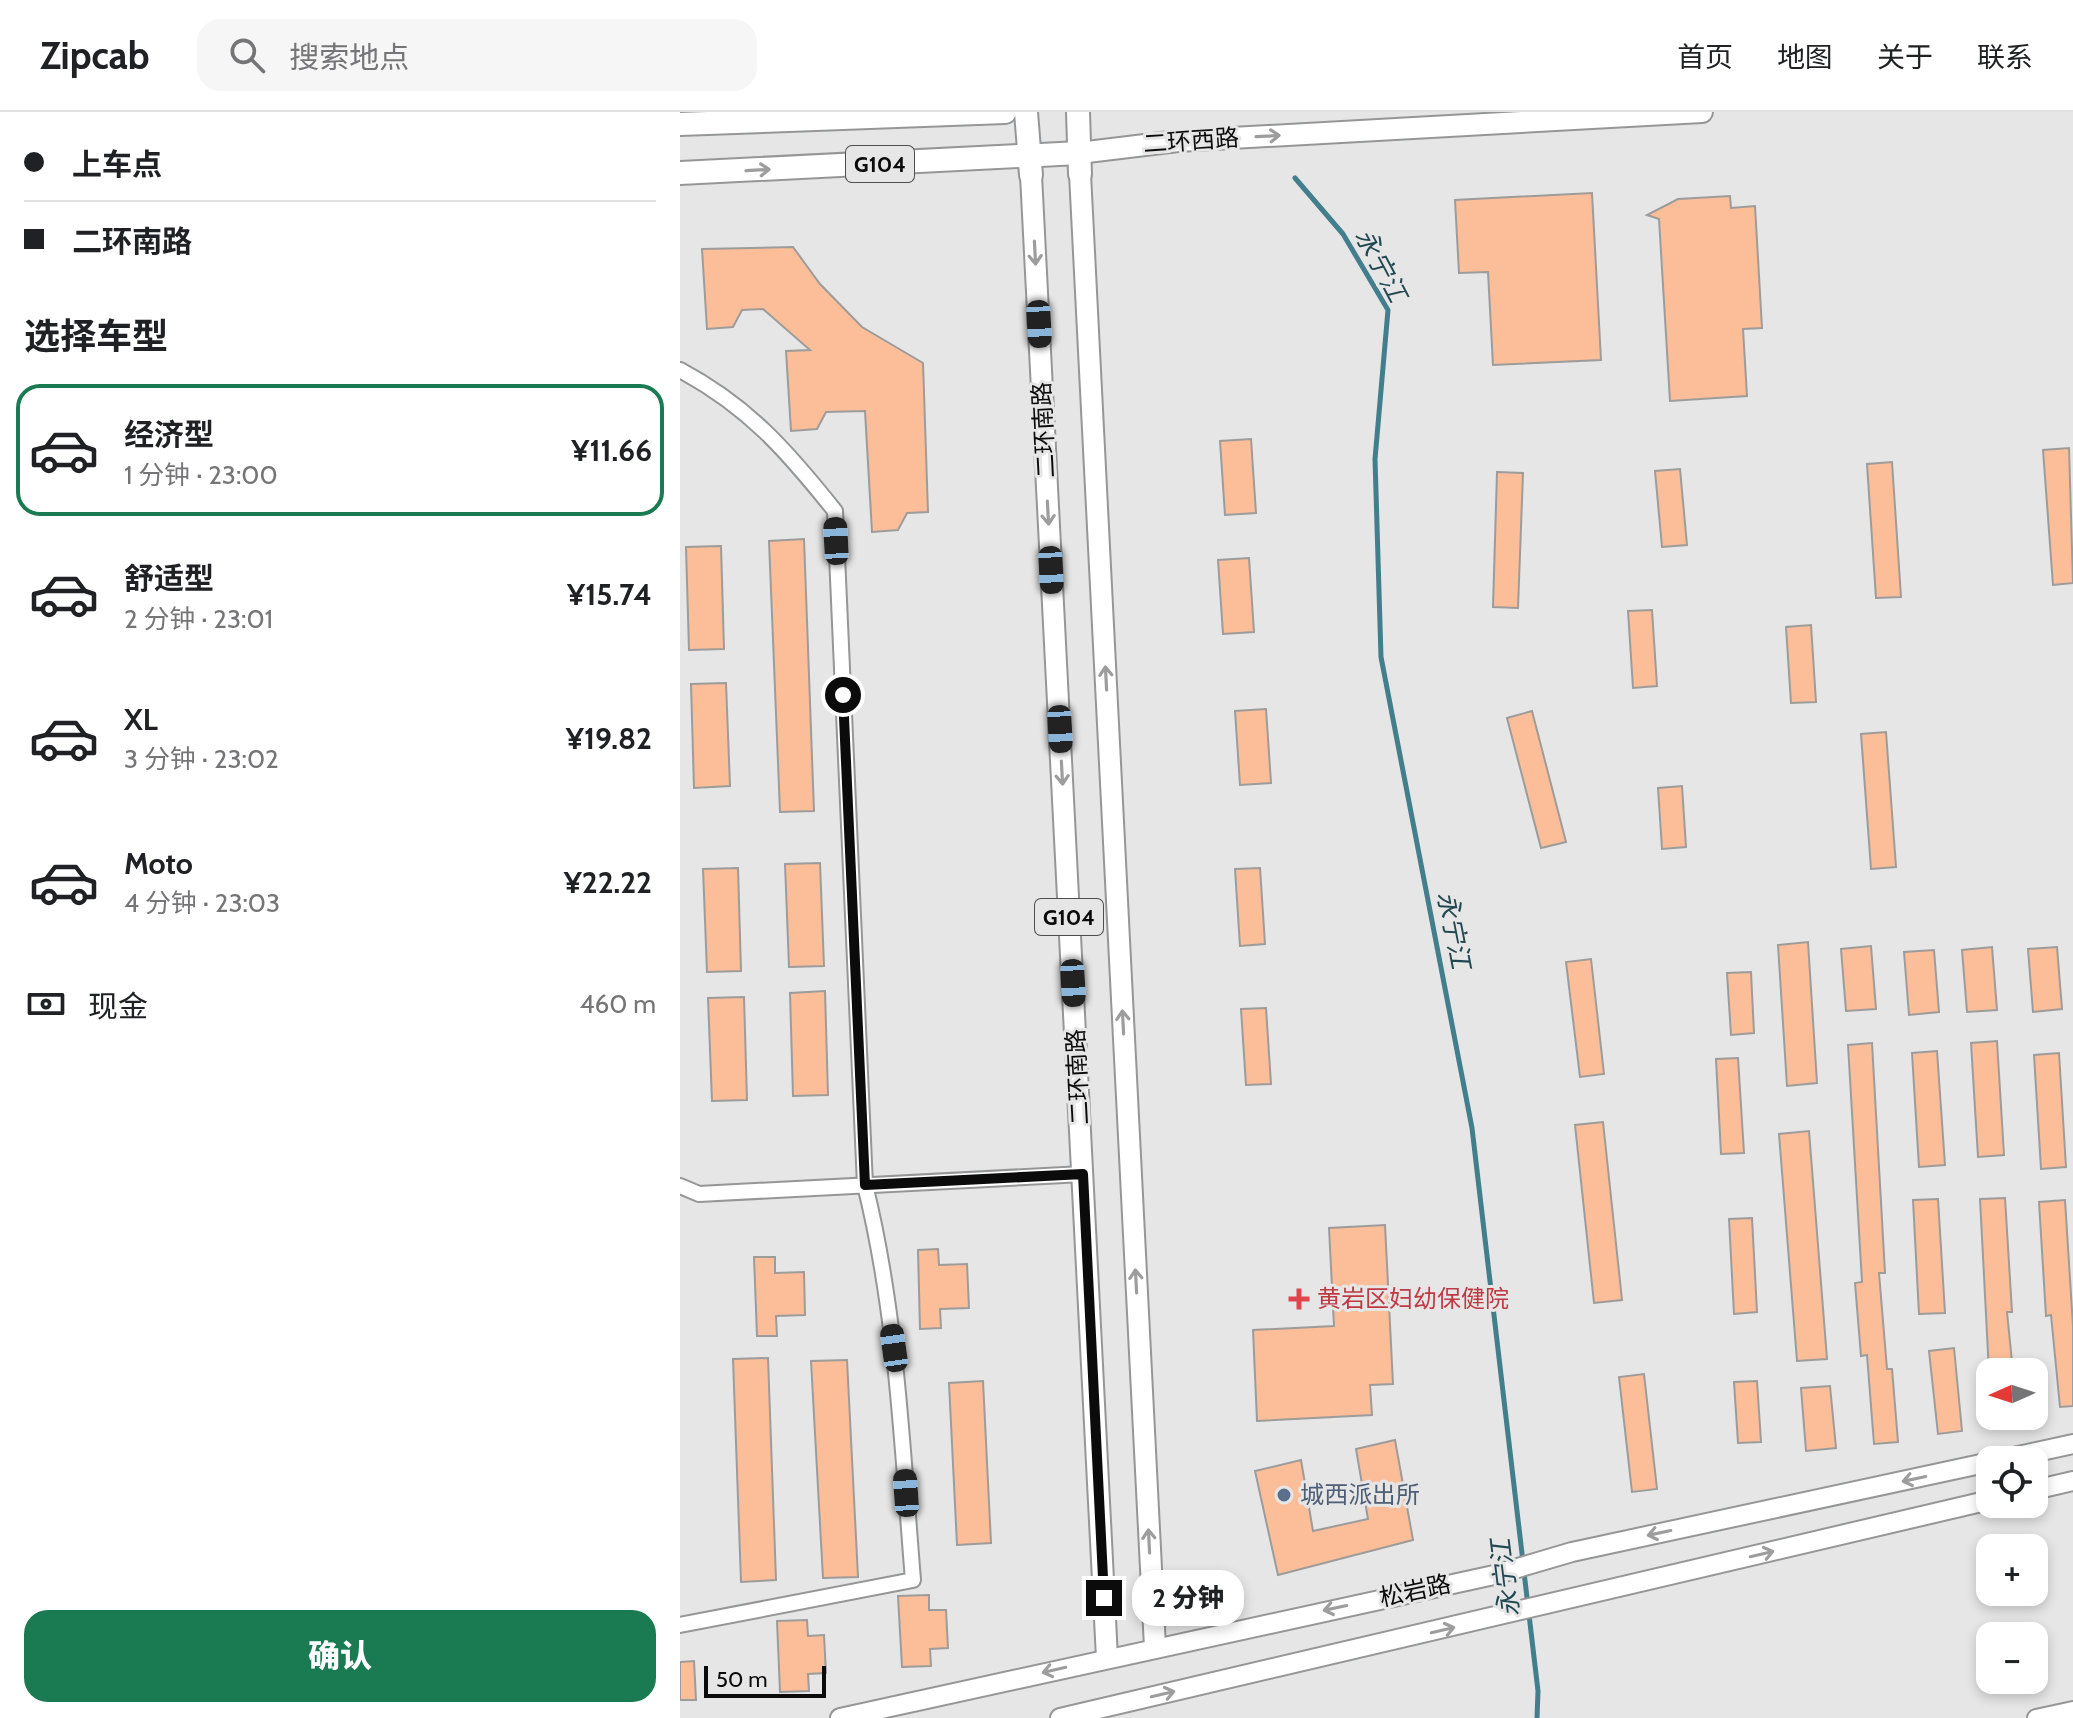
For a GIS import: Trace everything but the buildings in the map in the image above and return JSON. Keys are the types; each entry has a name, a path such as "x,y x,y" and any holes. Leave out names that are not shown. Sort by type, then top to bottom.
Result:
{"highway":[{"name":"G104","path":"680,124 1005,112"},
{"name":"二环南路","path":"1026,112 1031,166"},
{"name":"二环南路","path":"1078,112 1080,163"},
{"name":"二环西路","path":"680,173 1080,163"}],"main road":[{"name":"二环西路","path":"1080,163 1178,141 1702,112"},
{"name":"二环南路","path":"1080,163 1155,1647"},
{"name":"二环南路","path":"1031,166 1107,1658"},
{"path":"2048,1449 2073,1444"},
{"name":"松岩路","path":"840,1718 1494,1575 1572,1552 1976,1465"},
{"path":"2048,1487 2073,1481"},
{"name":"松岩路","path":"1060,1718 1976,1503"}],"street":[{"path":"680,370 718,390 784,447 835,511 865,1185 880,1245 894,1348 913,1580 680,1625"},
{"path":"680,1186 699,1194 1083,1174"},
{"path":"2036,1718 2073,1710"}],"waterway":[{"name":"永宁江","path":"1295,178 1343,234 1388,310 1375,459 1381,657 1472,1128 1523,1562"},
{"name":"永宁江","path":"1524,1572 1538,1691 1537,1718"}],"place":[{"name":"黄岩区妇幼保健院","path":"1299,1299"},
{"name":"城西派出所","path":"1284,1495"}],"route":[{"path":"843,695 865,1185 1083,1174 1104,1598"}]}
